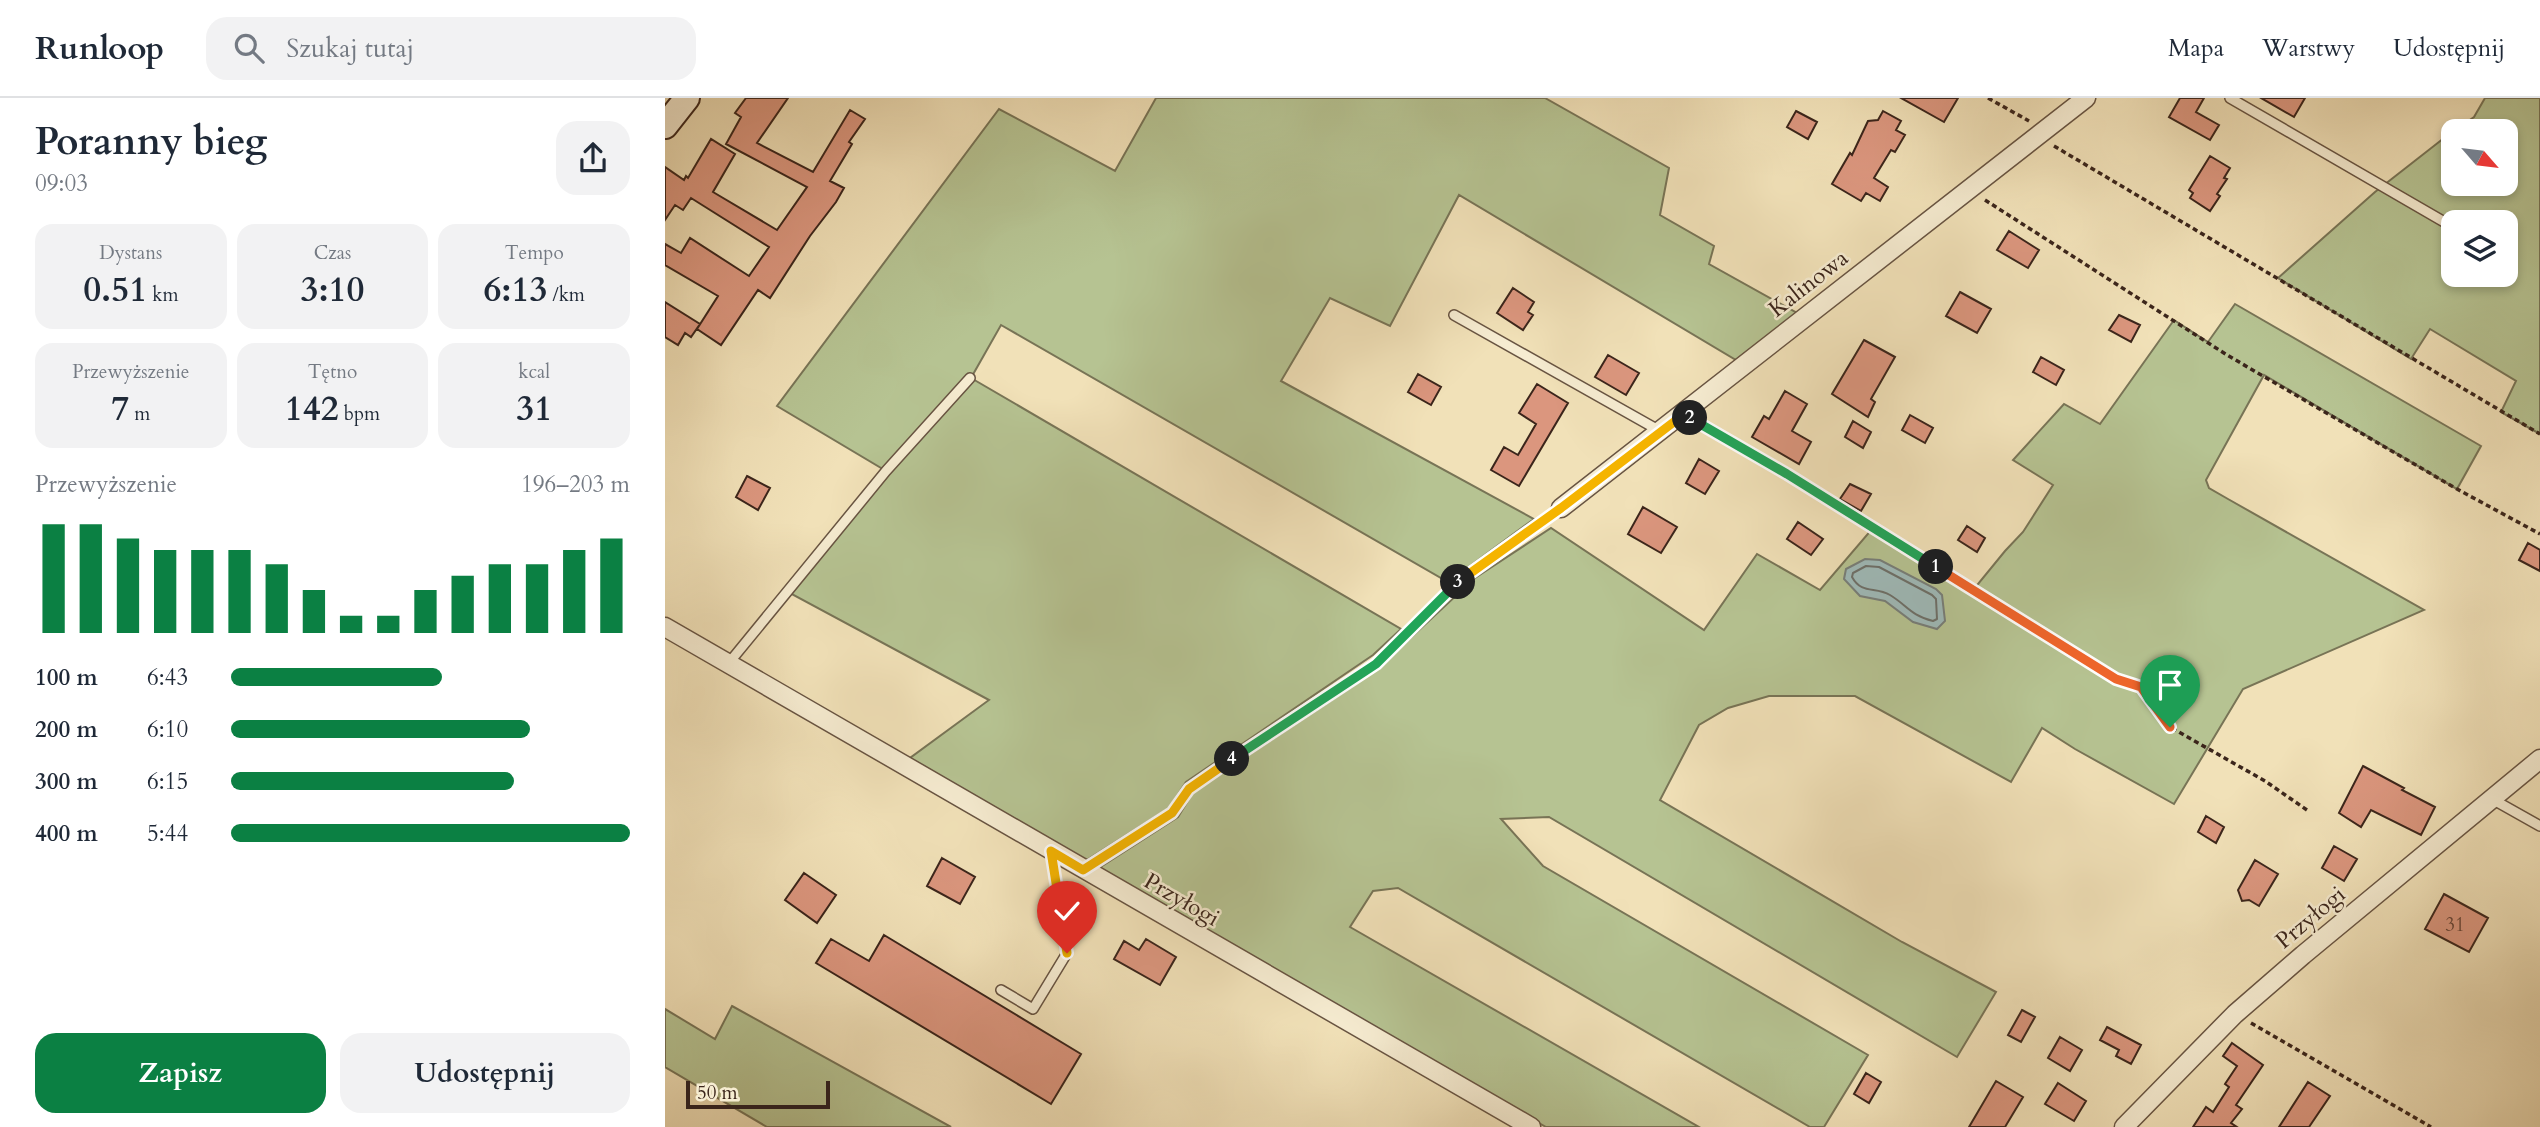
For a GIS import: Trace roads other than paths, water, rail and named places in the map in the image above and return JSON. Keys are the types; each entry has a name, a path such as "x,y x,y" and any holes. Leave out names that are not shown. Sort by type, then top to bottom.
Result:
{"street":[{"path":"665,125 687,98"},
{"name":"Kalinowa","path":"1561,508 2086,98"},
{"name":"Przyłogi","path":"665,627 1531,1127"},
{"name":"Przyłogi","path":"2124,1127 2235,1014 2334,928 2540,759"}],"lane":[{"path":"2230,98 2441,220"},
{"path":"1454,315 1661,431"},
{"path":"729,664 886,471 970,378"},
{"path":"2491,799 2540,826"},
{"path":"1000,990 1033,1009 1067,953 1051,851"}],"water":[{"path":"1865,559 1880,560 1936,589 1942,595 1945,621 1937,629 1913,622 1885,601 1860,596 1844,579 1846,569"}]}
